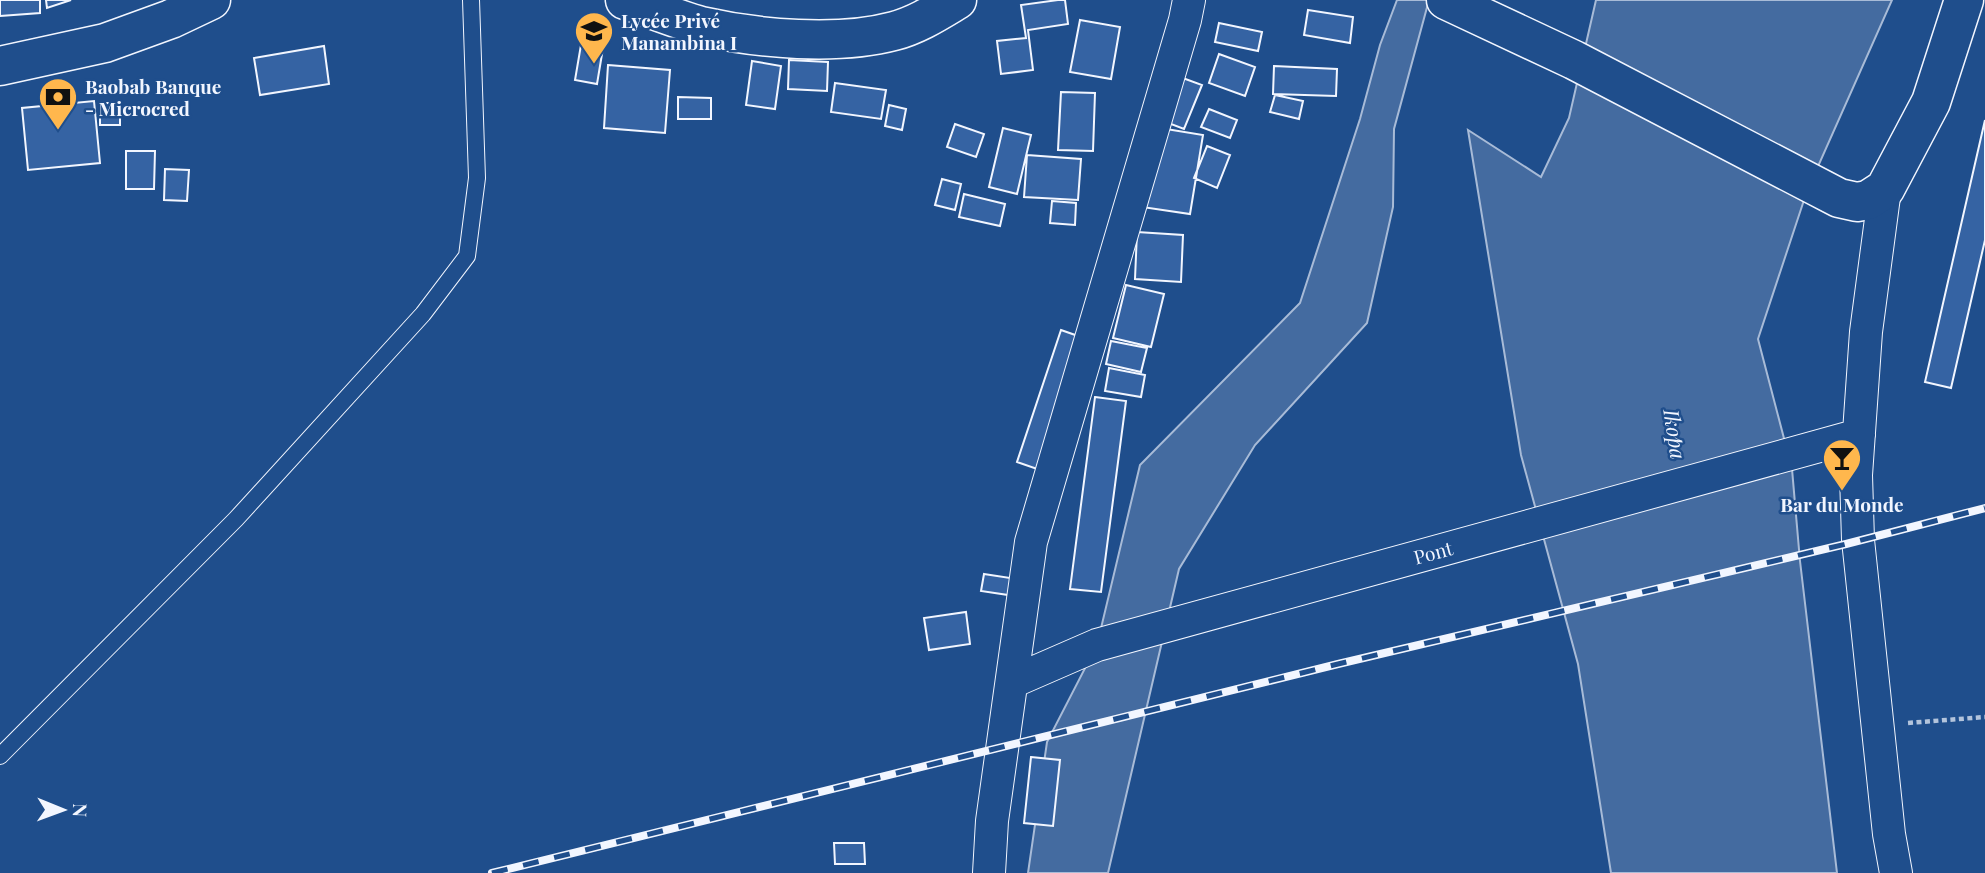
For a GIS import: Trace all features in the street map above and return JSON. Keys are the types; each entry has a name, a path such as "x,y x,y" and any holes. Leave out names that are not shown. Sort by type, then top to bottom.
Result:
{"main road":[{"path":"0,66 105,43 171,19 211,0"},
{"path":"625,0 700,25 804,39 854,38 895,31 922,21 957,0"},
{"path":"1446,0 1574,60 1839,198 1857,202 1868,201 1885,190 1931,102 1964,0"}],"street":[{"path":"989,873 992,821 1031,542 1189,0"},
{"path":"1885,190 1866,332 1856,475 1858,540 1889,834 1896,873"},
{"name":"Pont","path":"1012,682 1097,645 1859,435"}],"lane":[{"path":"0,756 236,519 423,314 467,256 477,178 471,0"}],"path":[{"path":"1879,726 1985,717"}],"water":[{"path":"1397,0 1429,0 1394,129 1393,207 1367,323 1255,445 1179,569 1108,873 1028,873 1047,742 1097,645 1140,465 1300,303 1360,119 1380,45"},
{"name":"Ikopa","path":"1596,0 1892,0 1807,191 1758,339 1792,469 1800,561 1837,873 1611,873 1578,664 1521,455 1468,130 1541,177 1569,118"}],"building":[{"path":"0,0 40,0 40,13 0,16"},
{"path":"46,0 71,0 47,8"},
{"path":"1065,0 1068,24 1028,30 1033,70 1001,74 997,41 1026,38 1021,5"},
{"path":"1308,10 1353,17 1350,43 1304,35"},
{"path":"1080,20 1120,27 1111,79 1070,72"},
{"path":"1219,23 1262,32 1258,51 1215,42"},
{"path":"583,33 605,36 597,84 575,80"},
{"path":"324,46 329,84 260,95 254,58"},
{"path":"1219,54 1255,67 1245,96 1209,83"},
{"path":"789,60 828,62 827,91 788,89"},
{"path":"752,61 781,66 775,109 746,105"},
{"path":"608,65 670,70 665,133 604,128"},
{"path":"1274,66 1337,69 1336,96 1273,94"},
{"path":"1180,77 1202,85 1184,129 1163,121"},
{"path":"835,83 886,90 881,119 831,112"},
{"path":"1061,92 1095,93 1093,151 1058,150"},
{"path":"1275,95 1303,101 1299,119 1270,112"},
{"path":"678,97 711,98 711,119 678,119"},
{"path":"94,101 100,163 28,170 22,108"},
{"path":"100,103 120,103 120,125 100,125"},
{"path":"889,105 906,109 902,130 885,126"},
{"path":"1209,109 1237,120 1230,138 1201,127"},
{"path":"1985,120 1985,240 1951,388 1925,382"},
{"path":"955,124 984,134 976,157 947,147"},
{"path":"1154,127 1203,135 1190,214 1142,207"},
{"path":"1003,128 1031,135 1017,194 989,187"},
{"path":"1207,146 1230,155 1217,188 1194,178"},
{"path":"126,151 155,151 154,189 126,189"},
{"path":"1027,155 1081,159 1078,200 1024,197"},
{"path":"165,169 189,170 187,201 164,200"},
{"path":"942,179 961,184 955,210 935,205"},
{"path":"964,194 1005,204 1000,226 959,217"},
{"path":"1052,201 1076,203 1075,225 1050,223"},
{"path":"1137,232 1183,235 1181,282 1135,279"},
{"path":"1126,285 1164,294 1151,347 1113,338"},
{"path":"1061,330 1078,336 1040,470 1017,462"},
{"path":"1111,341 1147,348 1141,372 1106,364"},
{"path":"1109,368 1145,375 1141,397 1105,391"},
{"path":"1095,397 1126,401 1101,592 1070,589"},
{"path":"984,574 1017,579 1015,596 981,591"},
{"path":"966,612 970,644 929,650 924,618"},
{"path":"1031,757 1060,760 1053,826 1024,823"},
{"path":"834,843 864,843 865,864 835,864"}],"railway":[{"path":"492,873 1338,664 1846,544 1985,508"}],"place":[{"name":"Lycée Privé Manambina I","path":"594,65"},
{"name":"Baobab Banque - Microcred","path":"58,131"},
{"name":"Bar du Monde","path":"1842,492"}]}
